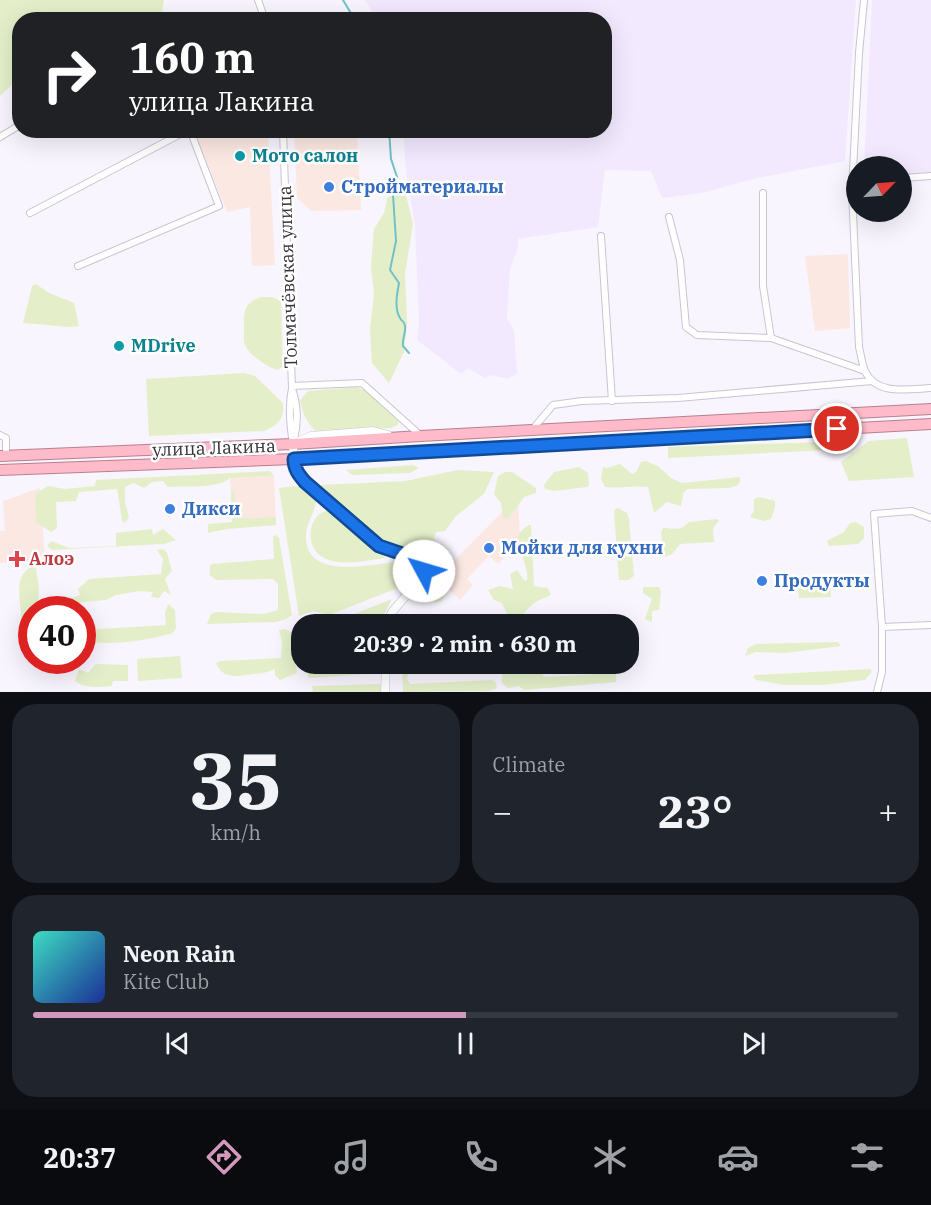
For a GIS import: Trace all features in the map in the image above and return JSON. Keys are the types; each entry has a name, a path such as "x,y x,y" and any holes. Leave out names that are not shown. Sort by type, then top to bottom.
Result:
{"highway":[{"name":"улица Лакина","path":"3,456 292,444 931,409"},
{"name":"улица Лакина","path":"0,470 294,459 931,424"}],"street":[{"path":"855,156 859,53 864,0"},
{"path":"30,213 174,138"},
{"path":"78,266 219,206 192,138"},
{"name":"Толмачёвская улица","path":"283,138 292,444"},
{"path":"912,177 931,176"},
{"path":"763,193 763,286 771,338"},
{"path":"669,217 680,260 686,327 697,335 771,338 865,371"},
{"path":"855,222 859,347 865,371 872,381 888,390 931,388"},
{"path":"601,236 612,401"},
{"path":"532,430 553,405 582,400 678,398 872,381"},
{"path":"292,387 362,383 420,436"},
{"path":"0,435 6,438 3,456"},
{"path":"292,444 294,465 305,482 379,546 420,560 423,565 422,577 391,614"},
{"path":"877,692 882,672 882,627 874,514 912,511 931,518"},
{"path":"882,627 931,625"},
{"path":"385,692 386,674"}],"shaded area":[{"path":"365,0 856,0 845,161 753,179 702,193 662,198 651,171 605,170 598,227 518,239 518,248 510,269 507,318 514,330 517,373 508,379 490,375 485,378 468,368 461,374 417,340 419,322 415,225 406,172 404,138 612,138 612,12 373,12"},
{"path":"872,0 931,0 931,179 912,181 912,156 864,156"},
{"path":"197,138 268,138 275,265 252,266 250,207 227,212"},
{"path":"294,138 357,138 361,210 311,211 297,198"},
{"path":"848,254 850,328 815,331 805,256"},
{"path":"274,476 276,525 233,528 230,478"},
{"path":"40,488 45,561 0,563 0,531 5,531 3,501"},
{"path":"518,496 520,542 498,564 489,556 467,579 473,585 460,600 437,578"}],"green space":[{"path":"0,0 164,0 162,12 12,12 12,85 0,96"},
{"path":"403,183 413,224 405,274 407,323 404,352 389,383 372,363 370,330 374,293 371,267 374,229 384,213 387,199 394,186"},
{"path":"36,284 49,293 74,303 79,326 23,323 32,286"},
{"path":"261,297 272,297 281,301 283,366 278,370 255,357 244,343 245,310 250,303"},
{"path":"244,373 255,376 283,403 283,414 280,421 273,426 264,431 149,436 146,379"},
{"path":"357,387 366,391 398,421 398,425 391,428 315,431 305,417 300,400 308,391"},
{"path":"907,438 914,477 849,481 841,462 869,441"},
{"path":"850,441 850,449 668,458 668,447"},
{"path":"646,461 658,466 671,478 682,483 740,477 740,481 738,485 729,488 687,489 683,494 681,506 667,502 654,513 648,487 605,487 601,479 603,467 620,464 632,474 636,472 641,462"},
{"path":"413,465 419,468 410,473 352,475 346,470"},
{"path":"579,467 588,473 589,485 587,487 554,491 545,489 544,485 554,472"},
{"path":"458,470 494,472 484,494 456,516 445,531 436,532 434,538 436,542 426,553 405,549 372,535 317,485 405,481"},
{"path":"270,471 274,476 230,478 218,484 201,486 168,487 163,481 152,482 144,488 134,483 125,487 129,518 124,523 117,489 79,492 76,501 56,502 57,528 51,532 36,522 35,494 48,486 65,489 95,486 96,480"},
{"path":"505,472 512,472 536,488 536,493 524,497 508,519 503,518 501,503 494,494 498,476"},
{"path":"294,486 302,488 312,495 316,502 306,538 309,551 317,560 329,565 344,567 401,561 411,563 416,568 416,574 403,586 332,614 313,611 299,614 279,488"},
{"path":"231,491 234,492 238,519 276,517 276,525 208,533 208,524 232,522"},
{"path":"759,497 775,501 771,519 764,521 750,517 754,511 754,499"},
{"path":"618,508 627,513 629,519 634,576 628,580 619,580 614,513"},
{"path":"328,510 386,558 338,562 324,558 313,547 311,532 316,518"},
{"path":"717,519 719,521 713,528 714,542 680,544 672,554 664,557 661,533 663,528 680,528 689,522"},
{"path":"855,522 864,527 864,538 858,544 829,546 827,541 844,532 850,523"},
{"path":"531,525 534,586 548,588 551,595 536,602 523,614 507,614 502,603 494,600 488,590 500,586 513,589 510,574 517,570 527,581 519,533"},
{"path":"152,529 153,535 163,529 176,540 164,544 52,550 47,546 51,541 69,548 116,546 116,533"},
{"path":"276,535 279,538 291,616 276,622 207,624 211,614 216,612 264,614 278,610 278,584 273,579 216,580 210,575 212,564 274,559 273,536"},
{"path":"163,549 167,553 172,571 165,579 171,595 164,591 159,598 151,597 153,592 140,591 96,601 96,596 77,596 80,595 78,589 89,579 161,574 163,559 157,550"},
{"path":"33,566 36,568 39,596 19,596 20,584 26,571"},
{"path":"830,581 831,597 799,598 798,582"},
{"path":"424,584 441,588 445,594 442,601 417,599 419,586"},
{"path":"643,587 659,587 661,592 659,610 652,611 652,622 645,619 652,599 643,593"},
{"path":"392,599 384,614 354,614"},
{"path":"168,604 175,610 176,628 173,633 128,642 96,642 96,629 166,625 165,613"},
{"path":"285,629 291,632 291,674 295,674 280,680 275,675 275,669 263,673 236,676 228,675 218,668 216,663 221,661 281,658 282,642 279,630"},
{"path":"838,642 841,646 786,653 756,652 745,656 748,648 756,644"},
{"path":"180,656 182,678 138,681 137,659"},
{"path":"96,664 128,665 128,681 113,681 112,686 87,686 75,681 77,674 96,674"},
{"path":"870,669 872,672 865,680 823,685 784,685 756,680 753,677 755,675"},
{"path":"307,674 369,674 308,678"},
{"path":"402,674 408,674 407,679 410,684 491,680 495,681 497,688 490,691 403,692"},
{"path":"502,674 542,674 544,677 616,674 616,682 524,690 519,686 508,688 502,683"},
{"path":"380,684 381,692 313,692 312,686"}],"waterway":[{"path":"343,0 350,12"},
{"path":"390,138 391,159 397,177 393,195 396,241 390,270 399,283 397,310 405,326 403,346 409,353"}],"place":[{"name":"Мото салон","path":"240,156"},
{"name":"Стройматериалы","path":"329,187"},
{"name":"MDrive","path":"119,346"},
{"name":"Дикси","path":"170,509"},
{"name":"Мойки для кухни","path":"489,548"},
{"name":"Алоэ","path":"17,559"},
{"name":"Продукты","path":"762,581"}],"route":[{"path":"424,571 420,560 379,546 305,482 298,474 294,459 837,429"}]}
